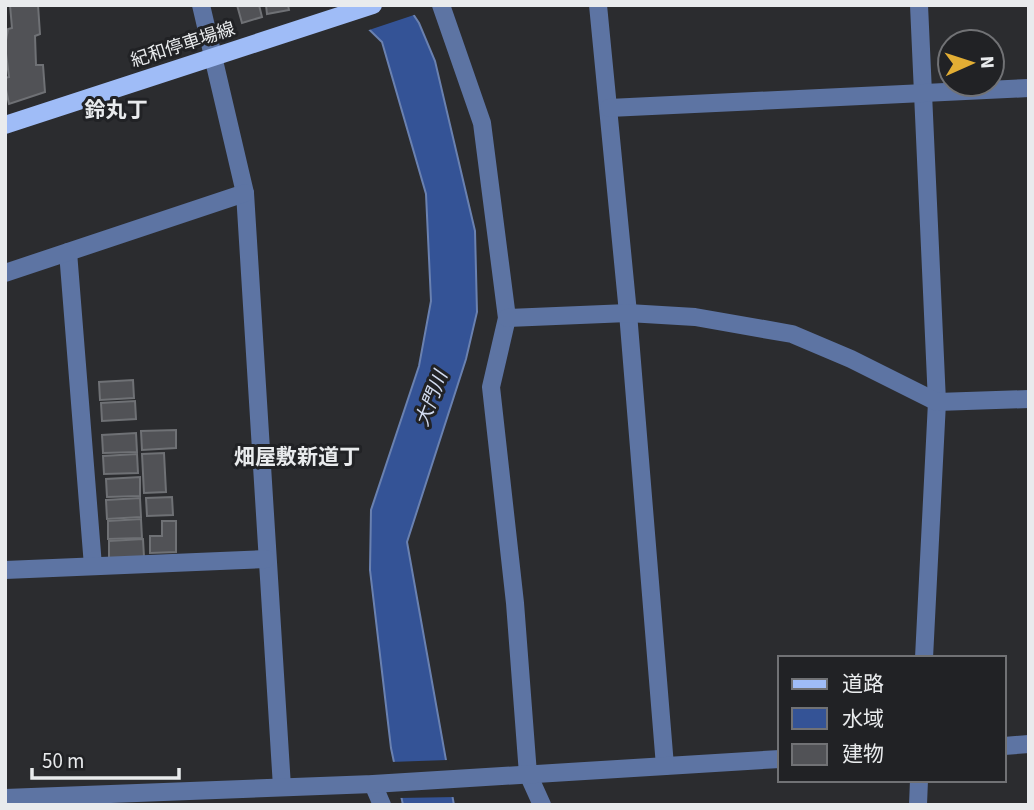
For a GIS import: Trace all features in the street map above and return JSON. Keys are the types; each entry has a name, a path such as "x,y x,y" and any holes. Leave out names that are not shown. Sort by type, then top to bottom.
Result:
{"main road":[{"name":"紀和停車場線","path":"5,125 373,5"}],"street":[{"path":"201,5 245,193 282,787"},
{"path":"442,5 482,124 507,318 491,387 515,603 528,774 542,805"},
{"path":"598,5 628,313 665,766"},
{"path":"919,5 937,402 924,656"},
{"path":"609,108 1029,88"},
{"path":"5,273 245,193"},
{"path":"68,252 93,566"},
{"path":"507,318 628,313 695,317 792,334 851,359 937,402 1029,400"},
{"path":"5,570 266,559"},
{"path":"1006,746 1029,744"},
{"path":"5,798 377,783 778,759"},
{"path":"918,805 919,782"},
{"path":"377,783 382,805"}],"water":[{"name":"大門川","path":"344,5 407,5 419,23 435,61 475,231 477,312 466,359 407,542 454,805 403,805 391,748 370,570 371,510 419,366 431,301 426,194 382,42"}],"pier":[{"path":"341,5 411,5 417,14 366,31"},
{"path":"448,760 456,797 398,798 390,762"}],"building":[{"path":"10,5 38,5 40,34 35,36 36,65 43,65 45,92 9,104 5,85 5,78 9,77 5,46 8,29 12,28"},
{"path":"237,5 259,5 262,17 242,23"},
{"path":"266,5 288,5 289,10 267,14"},
{"path":"133,380 134,398 100,400 99,382"},
{"path":"135,401 136,419 102,421 101,403"},
{"path":"176,430 176,448 142,450 141,431"},
{"path":"136,433 137,452 103,453 102,435"},
{"path":"164,453 166,492 144,493 142,454"},
{"path":"137,454 138,473 104,474 103,456"},
{"path":"140,477 140,496 107,497 106,479"},
{"path":"172,497 173,515 147,516 146,498"},
{"path":"140,498 141,517 107,519 106,500"},
{"path":"141,519 142,538 108,539 108,521"},
{"path":"162,521 176,521 176,552 150,553 150,536 162,536"},
{"path":"143,539 144,557 109,559 109,541"}],"district":[{"name":"鈴丸丁","path":"116,110"},
{"name":"畑屋敷新道丁","path":"297,457"}]}
